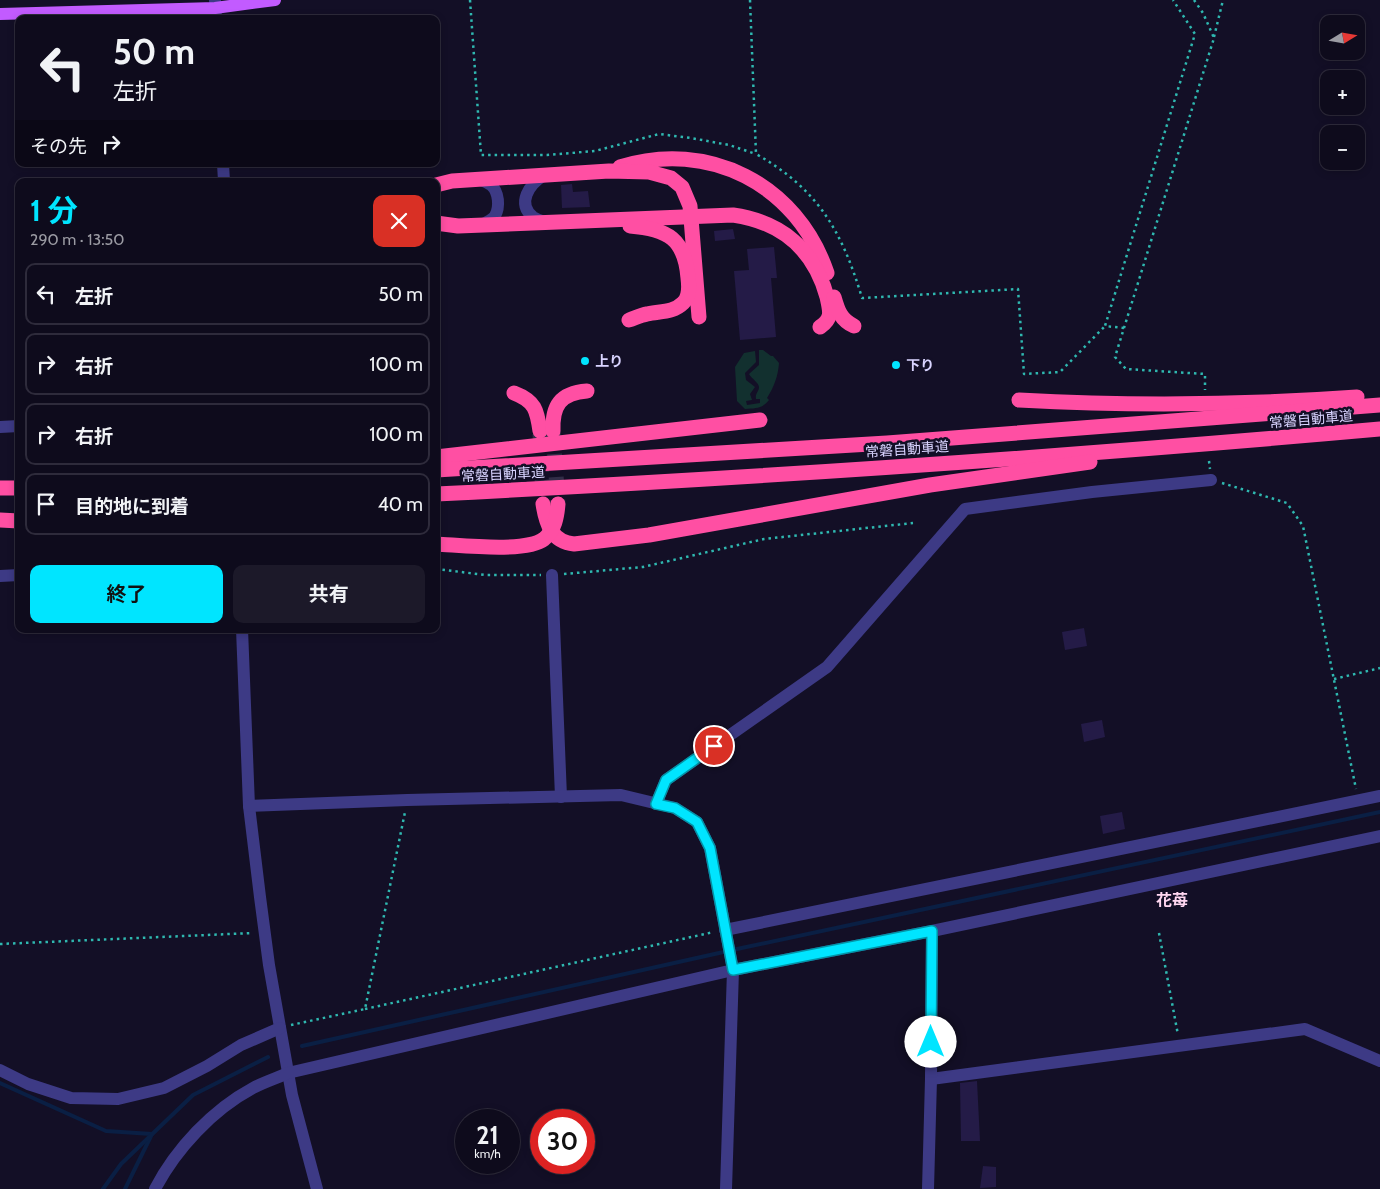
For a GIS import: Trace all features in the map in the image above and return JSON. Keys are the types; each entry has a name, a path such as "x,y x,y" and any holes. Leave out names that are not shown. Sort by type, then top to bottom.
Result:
{"highway":[{"path":"609,171 639,161 686,158 712,163 736,171 758,183 777,197 796,217 811,237 822,260 839,313 845,321 854,326"},
{"path":"440,184 452,181 609,171 649,172 671,178 677,182 686,194 692,216 699,317"},
{"path":"440,224 458,226 733,215 751,218 770,225 798,244 809,257 824,286 830,309 827,323 820,328"},
{"path":"606,221 619,225 647,228 665,234 672,238 682,249 687,264 688,294 682,305 669,311 647,314 629,320"},
{"path":"514,393 531,402 547,431 560,401 568,395 587,391"},
{"path":"1018,400 1104,404 1176,404 1380,396"},
{"name":"常磐自動車道","path":"440,470 888,444 1380,405"},
{"path":"440,457 760,420"},
{"name":"常磐自動車道","path":"440,494 889,467 1380,429"},
{"path":"551,531 565,543 574,544 649,535 930,485 1027,470 1257,440"},
{"path":"0,488 15,488"},
{"path":"440,544 525,546 544,539 551,531 557,514 550,504"},
{"path":"0,511 15,511"},
{"path":"0,520 15,521"}],"main road":[{"path":"0,14 215,9 275,0"}],"street":[{"path":"543,176 534,182 526,196 527,207 532,216 545,222"},
{"path":"480,180 492,186 496,192 498,204 496,215 482,225"},
{"path":"0,427 15,426"},
{"path":"656,804 666,780 827,667 965,509 1092,492 1210,480"},
{"path":"0,576 15,575"},
{"path":"552,575 562,797"},
{"path":"242,633 249,806 264,932 292,1095 317,1189"},
{"path":"249,806 621,795 675,808 697,822 710,848 733,970 726,1189"},
{"path":"725,930 1380,796"},
{"path":"155,1189 162,1174 205,1124 228,1104 253,1088 288,1073 733,970 932,931 1380,836"},
{"path":"928,1189 932,931"},
{"path":"0,1070 28,1084 71,1098 118,1099 164,1088 207,1066 241,1045 280,1028"},
{"path":"931,1079 1305,1029 1380,1062"}],"path":[{"path":"470,0 481,155 547,155 594,151 659,134 729,145 756,154 789,175 821,209 835,229 847,252 862,298 1018,289 1024,374 1060,372 1105,326 1195,34 1173,0"},
{"path":"750,0 756,154"},
{"path":"1194,0 1214,38"},
{"path":"1205,390 1205,374 1126,370 1115,357 1214,38 1223,0"},
{"path":"1105,326 1124,328"},
{"path":"1209,461 1210,480 1287,503 1303,526 1358,800"},
{"path":"440,569 486,575 552,575 643,567 764,539 913,523"},
{"path":"1334,679 1380,668"},
{"path":"365,1009 407,800"},
{"path":"280,1028 725,930"},
{"path":"0,944 264,932"},
{"path":"1159,933 1180,1045"}],"green space":[{"path":"759,350 763,350 773,356 779,363 778,372 774,386 767,398 769,400 764,405 745,409 737,401 735,367 744,353 755,351 756,362 745,373 746,380 755,387 750,394 752,400 746,401 747,405 760,403 760,399 756,399 759,385 749,374 759,365"}],"building":[{"path":"572,184 573,192 588,191 590,207 562,208 561,185"},
{"path":"733,229 735,239 715,241 714,231"},
{"path":"774,247 777,278 771,278 776,337 740,340 734,271 749,270 747,249"},
{"path":"1084,628 1087,646 1065,650 1062,632"},
{"path":"1102,720 1105,737 1084,742 1081,724"},
{"path":"1122,812 1125,829 1103,834 1100,816"},
{"path":"977,1081 980,1141 961,1141 960,1083"},
{"path":"983,1166 996,1167 996,1187 980,1188"}],"waterway":[{"path":"302,1046 737,949 1380,812"},
{"path":"103,1189 121,1164 193,1095 268,1057"},
{"path":"0,1083 106,1131 152,1134 125,1189"}],"tunnel":[{"path":"553,431 558,504"},
{"path":"540,434 543,500"}],"place":[{"name":"上り","path":"585,361"},
{"name":"下り","path":"896,365"}],"district":[{"name":"花苺","path":"1172,900"}],"route":[{"path":"714,746 666,780 656,804 675,808 697,822 710,848 733,970 932,931 931,1042"}]}
